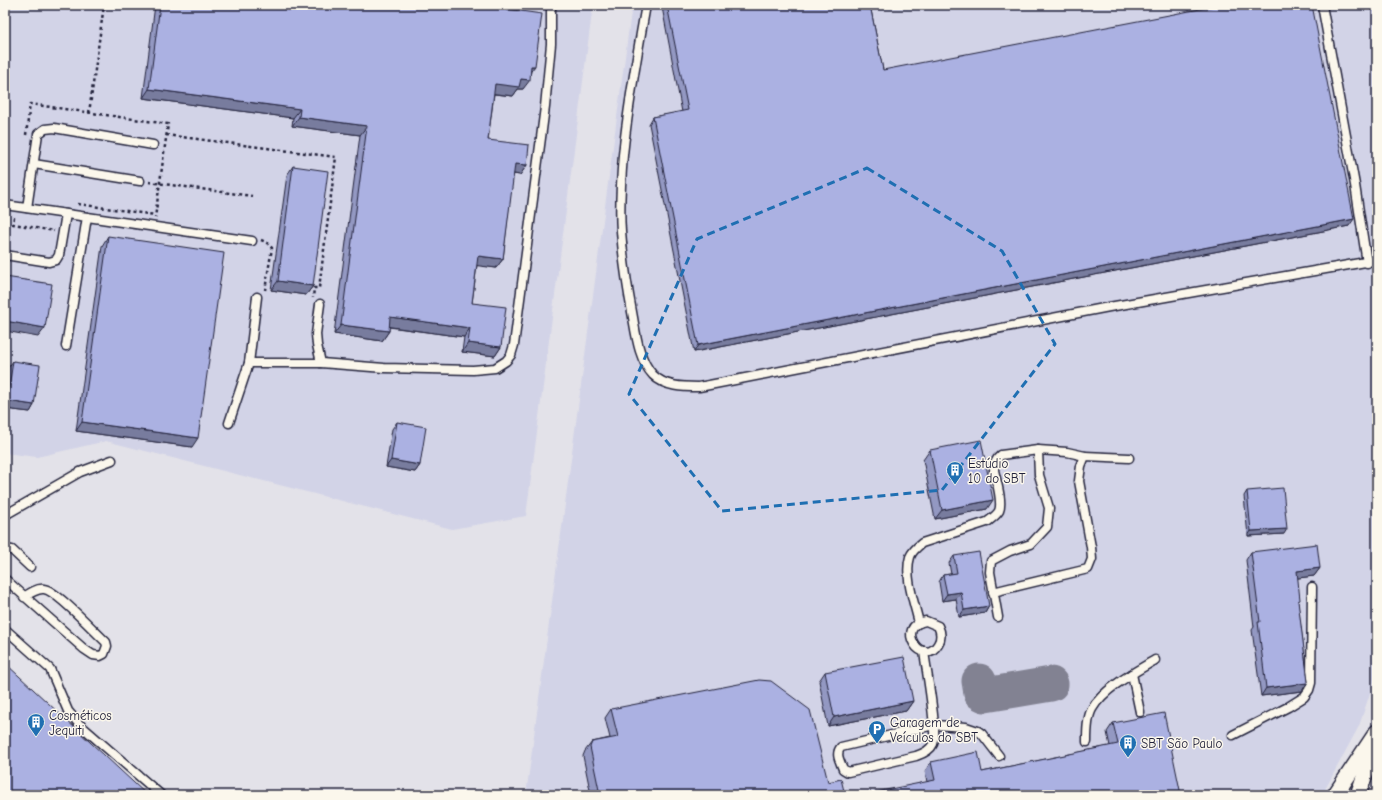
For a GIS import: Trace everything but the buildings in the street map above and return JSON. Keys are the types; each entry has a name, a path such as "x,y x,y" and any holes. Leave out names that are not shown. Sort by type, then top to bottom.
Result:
{"street":[{"path":"1335,795 1377,732"},
{"path":"1358,795 1377,740"}],"lane":[{"path":"249,363 322,363 384,368 473,370 495,368 506,361 511,355 514,345 545,107 551,44 551,5"},
{"path":"646,5 627,112 620,190 620,230 625,273 638,344 646,365 654,375 666,383 682,387 699,387 1108,307 1367,263 1377,260"},
{"path":"1322,5 1355,185 1367,263"},
{"path":"27,208 38,134 45,129 54,128 153,145"},
{"path":"34,164 140,181"},
{"path":"5,205 252,241"},
{"path":"5,255 49,262 56,260 59,255 66,214"},
{"path":"66,346 86,217"},
{"path":"229,422 249,363 257,297"},
{"path":"316,303 317,345 322,363"},
{"path":"998,617 990,572 992,560 1010,551 1031,544 1047,527 1049,508 1038,475 1038,450"},
{"path":"919,623 908,577 910,556 922,543 987,522 994,517 999,511 1000,504 994,465 1001,455 1038,450 1054,450 1085,456 1129,458"},
{"path":"993,592 1088,569 1092,559 1091,547 1079,481 1081,466 1085,456"},
{"path":"5,515 80,472 112,460"},
{"path":"5,549 12,550 30,567"},
{"path":"5,579 24,597 84,649 93,655 100,656 104,654 107,646 106,642 49,590 43,588 38,589 24,597"},
{"path":"1233,736 1288,707 1304,697 1309,690 1311,682 1312,587"},
{"path":"924,652 928,652 935,648 941,635 938,626 926,621 919,623 911,632 911,639 916,646 924,652 934,725 933,742 930,748 924,753 916,756 848,772 843,769 838,755 841,747 934,725 966,727 978,731 999,756"},
{"path":"5,629 50,669 68,711 79,724 161,795"},
{"path":"1087,742 1087,727 1091,710 1101,697 1132,674 1156,660"},
{"path":"1132,674 1140,712"}],"path":[{"path":"89,113 104,5"},
{"path":"25,142 30,104 168,124 158,183 154,227"},
{"path":"166,135 336,156 319,288 314,288 316,303"},
{"path":"140,181 252,196"},
{"path":"16,207 13,224 63,232"}],"highlighted area":[{"path":"867,168 1002,251 1055,344 942,490 722,511 629,394 697,239"}],"shaded area":[{"path":"5,5 593,5 526,516 452,529 106,441 37,457 5,453"},
{"path":"632,5 1377,5 1377,672 1359,726 1322,795 526,795"},
{"path":"1377,774 1377,795 1370,795"}],"taxiway":[{"path":"979,681 981,693 985,695 1051,684"}],"place":[{"name":"Estúdio 10 do SBT","path":"955,485"},
{"name":"Cosméticos Jequiti","path":"36,737"},
{"name":"Garagem de Veículos do SBT","path":"877,744"},
{"name":"SBT São Paulo","path":"1128,758"}]}
